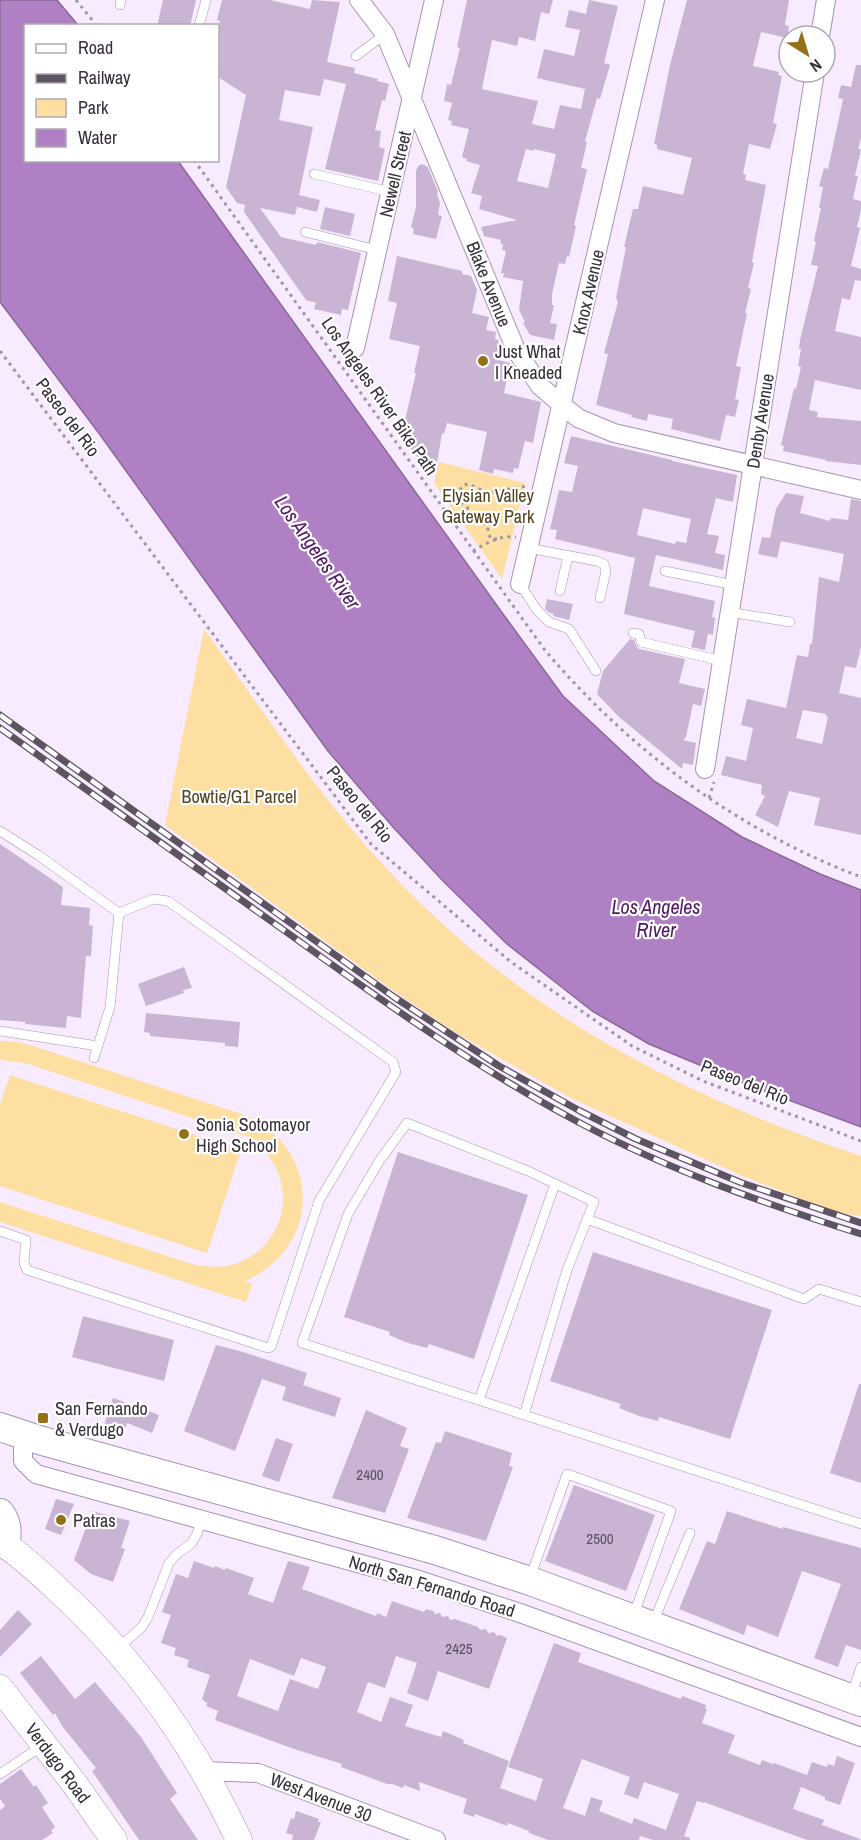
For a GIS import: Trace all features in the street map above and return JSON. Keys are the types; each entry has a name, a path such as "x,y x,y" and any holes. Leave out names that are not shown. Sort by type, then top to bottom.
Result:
{"main road":[{"name":"North San Fernando Road","path":"9,1434 435,1550 530,1581 856,1700"},
{"path":"0,1513 6,1520 7,1529 3,1543 79,1608 116,1649 164,1709 204,1771 239,1840"},
{"name":"Verdugo Road","path":"7,1702 44,1744 114,1840"}],"street":[{"name":"Blake Avenue","path":"359,0 385,34 516,350 540,386 578,418 614,433 861,490"},
{"name":"Newell Street","path":"355,348 434,0"},
{"name":"Knox Avenue","path":"520,584 655,0"},
{"path":"822,24 826,0"},
{"name":"Denby Avenue","path":"705,769 812,84"},
{"name":"North San Fernando Road","path":"9,1434 23,1461 36,1474 419,1580 520,1613 861,1737"},
{"name":"West Avenue 30","path":"204,1771 258,1773 435,1840"}],"lane":[{"path":"200,24 206,0"},
{"path":"356,56 385,34"},
{"path":"314,174 391,192"},
{"path":"305,232 377,250"},
{"path":"528,548 604,564 606,571 600,598"},
{"path":"560,591 568,556"},
{"path":"665,571 734,585"},
{"path":"520,584 549,622 569,629 596,671"},
{"path":"729,612 790,622"},
{"path":"633,633 639,634 641,642 722,661"},
{"path":"0,831 119,913"},
{"path":"0,1231 26,1240 24,1263 27,1270 268,1348 271,1347 320,1201 396,1072 393,1062 168,901 153,899 119,913"},
{"path":"94,1058 110,1007 119,913"},
{"path":"0,1031 98,1046"},
{"path":"524,1415 567,1270 594,1202 528,1171 407,1123 380,1160 348,1214 302,1343 479,1400 524,1415 861,1524"},
{"path":"479,1400 555,1184"},
{"path":"587,1219 804,1299 819,1289 861,1302"},
{"path":"530,1581 567,1474 671,1511 642,1621"},
{"path":"116,1649 142,1627 169,1563 191,1544 201,1521"},
{"path":"642,1621 690,1533"},
{"path":"856,1700 861,1667"},
{"path":"0,1774 44,1744"}],"path":[{"path":"76,0 95,24"},
{"name":"Los Angeles River Bike Path","path":"195,162 544,649 585,696 625,734 684,782 795,848 861,877"},
{"name":"Paseo del Rio","path":"0,351 371,844 511,962 632,1046 703,1081 861,1141"},
{"path":"473,551 497,539 491,539 488,526 463,504 459,492 463,485 469,484 488,493 543,483"}],"green space":[{"name":"Elysian Valley Gateway Park","path":"439,462 525,483 502,579 434,483"},
{"name":"Bowtie/G1 Parcel","path":"204,629 303,767 345,821 419,902 474,952 532,996 593,1035 656,1071 722,1102 861,1156 861,1216 838,1213 740,1175 575,1100 505,1061 458,1034 398,994 165,825"},
{"path":"0,1041 30,1045 242,1114 268,1129 287,1149 298,1172 303,1196 300,1221 289,1245 271,1265 245,1281 252,1284 246,1302 0,1222 0,1202 192,1264 221,1266 246,1259 265,1245 278,1225 283,1202 280,1178 268,1156 246,1136 25,1063 0,1060"},
{"path":"10,1075 241,1150 207,1253 0,1186 0,1104"}],"water":[{"name":"Los Angeles River","path":"0,0 57,0 77,24 24,24 24,162 179,162 563,696 654,781 742,837 820,874 861,890 861,1127 748,1085 649,1044 592,1011 507,944 443,881 328,751 98,432 0,302"}],"building":[{"path":"163,0 196,0 190,24 157,24"},
{"path":"222,0 270,0 310,9 312,0 340,2 327,62 355,68 354,73 389,84 385,101 382,100 375,130 381,131 379,147 385,149 378,181 325,169 346,84 324,79 320,96 285,90 279,120 313,127 299,195 320,200 317,212 297,207 295,215 260,208 281,237 316,245 317,242 361,253 348,310 342,309 341,315 314,309 316,303 306,300 244,212 245,205 237,203 226,187 246,95 219,78 220,21 217,20"},
{"path":"467,0 553,0 549,14 541,12 535,41 519,37 517,46 492,40 482,89 538,101 532,124 554,129 560,105 581,109 585,89 537,78 544,49 574,56 580,30 565,27 569,10 586,14 589,0 618,6 604,63 610,65 600,99 597,98 585,141 587,142 581,168 587,169 574,225 576,226 575,231 569,257 567,256 565,264 559,263 552,294 552,305 554,305 550,323 557,324 554,340 530,335 519,310 523,281 503,277 504,273 501,273 506,251 502,250 503,244 500,243 501,240 484,236 481,227 517,220 479,209 482,196 471,193 480,165 466,161 467,159 462,157 469,129 451,125 452,121 448,120 452,103 444,101 447,84 451,85 460,48 457,47","holes":["526,149 533,151 534,149 556,154 548,188 517,181"]},
{"path":"687,0 789,0 785,24 777,24 777,36 761,32 753,66 777,72 777,84 780,84 773,123 777,124 770,149 749,144 743,174 746,175 745,180 766,185 748,288 751,289 736,366 741,367 735,399 739,400 735,417 726,415 720,441 671,429 673,419 648,414 647,421 596,405 608,354 604,353 618,302 616,298 626,247 624,247 633,209 638,209 643,186 683,195 692,158 657,149 657,145 654,144 670,65"},
{"path":"856,65 861,65 861,138 858,149 861,149 853,199 861,201 861,210 857,227 860,228 851,266 861,269 861,281 855,280 850,300 842,298 835,331 861,337 861,390 815,380 809,410 818,412 817,417 861,421 861,465 825,461 783,451 784,446 781,445 801,367 798,366 800,340 818,266 811,265 821,208 819,208 823,187 819,186 824,168 828,169 843,99 838,98 841,85 851,87"},
{"path":"422,164 428,167 438,192 440,203 438,215 442,216 436,239 413,234 414,229 411,227 416,207 416,171"},
{"path":"325,207 355,214 350,236 320,229"},
{"path":"397,256 462,271 462,274 471,276 477,290 472,313 489,317 486,330 496,332 495,339 499,340 497,346 502,348 499,360 510,363 504,393 541,402 533,443 525,441 518,469 514,468 513,473 494,469 493,474 479,470 487,432 447,423 444,434 442,433 437,463 418,458 396,428 405,420 420,346 389,339 397,303 388,301"},
{"path":"571,436 737,475 733,502 716,498 707,534 719,536 715,553 725,555 723,570 656,555 649,586 715,601 712,617 715,618 713,635 708,634 705,650 691,647 695,631 624,614 635,558 555,539 557,530 550,529 559,490 572,492 578,466 564,463","holes":["643,508 691,519 686,543 676,541 675,544 637,535"]},
{"path":"786,493 804,496 800,513 830,521 831,518 848,520 851,499 861,501 861,647 856,668 845,666 839,693 861,698 861,835 814,825 820,798 789,791 778,827 755,815 765,796 761,794 762,785 721,775 726,756 746,761 753,728 741,725 747,699 786,708 797,655 808,657 810,644 812,644 819,577 839,582 844,554 781,541 777,558 758,554 762,537 770,538 776,509","holes":["803,710 826,714 828,717 822,744 796,738"]},
{"path":"547,599 573,604 569,620 553,616 554,614 545,609"},
{"path":"630,639 634,640 639,649 685,659 679,683 705,689 701,706 693,704 686,737 683,740 696,743 693,765 683,763 682,769 619,717 597,694 603,671"},
{"path":"0,844 63,887 61,905 90,908 89,925 93,926 91,956 86,956 81,1018 67,1016 66,1028 0,1020"},
{"path":"184,967 192,988 146,1006 138,984"},
{"path":"146,1013 240,1022 238,1047 225,1046 225,1043 150,1036 150,1033 144,1032"},
{"path":"398,1152 528,1195 474,1359 429,1344 427,1348 408,1343 389,1335 390,1332 344,1317"},
{"path":"593,1252 772,1310 730,1439 659,1417 658,1421 639,1416 619,1408 621,1404 550,1381"},
{"path":"83,1316 174,1340 164,1381 72,1357"},
{"path":"216,1345 307,1373 303,1385 341,1398 335,1417 282,1400 286,1387 262,1379 235,1451 184,1431"},
{"path":"859,1384 861,1384 861,1483 830,1473"},
{"path":"113,1398 159,1415 152,1433 127,1423 122,1438 102,1431"},
{"path":"366,1410 407,1428 400,1446 409,1449 385,1513 332,1498"},
{"path":"445,1431 512,1453 509,1466 513,1467 486,1541 407,1518 436,1442 441,1443"},
{"path":"276,1438 293,1444 279,1482 262,1476"},
{"path":"574,1485 655,1515 626,1591 545,1561"},
{"path":"56,1499 74,1504 61,1535 45,1529"},
{"path":"92,1511 130,1521 121,1548 125,1549 113,1582 91,1574 74,1560"},
{"path":"727,1511 783,1529 783,1527 861,1548 861,1650 846,1645 838,1667 814,1658 841,1584 802,1571 778,1637 747,1625 744,1635 679,1609 707,1541 715,1544"},
{"path":"194,1561 214,1568 215,1566 225,1570 226,1568 254,1578 248,1594 273,1603 288,1561 310,1567 302,1589 376,1616 377,1613 386,1617 392,1601 424,1612 426,1609 435,1614 440,1613 442,1617 448,1616 450,1620 455,1619 478,1627 480,1630 486,1629 488,1633 494,1632 497,1636 507,1638 489,1689 438,1671 428,1701 407,1693 417,1663 396,1656 385,1688 368,1682 357,1712 381,1722 390,1697 413,1705 405,1726 441,1737 443,1731 464,1740 463,1743 509,1761 500,1788 536,1801 543,1779 508,1767 554,1643 581,1653 578,1662 681,1699 682,1696 706,1705 707,1709 702,1723 735,1735 728,1753 760,1765 762,1760 807,1775 812,1762 827,1767 828,1764 834,1766 837,1756 855,1763 840,1805 801,1787 793,1809 824,1820 822,1825 860,1840 807,1840 697,1801 684,1836 690,1840 653,1840 640,1836 639,1840 548,1840 508,1823 507,1826 475,1814 474,1817 463,1813 467,1799 419,1782 420,1791 404,1785 403,1788 387,1784 341,1767 342,1764 215,1720 218,1711 206,1706 207,1703 202,1699 210,1675 187,1667 189,1660 174,1655 176,1648 161,1643 171,1615 162,1612 176,1574 188,1578","holes":["301,1658 326,1667 318,1689 290,1679 278,1711 237,1696 250,1659 294,1676","582,1759 630,1777 624,1794 638,1799 644,1782 679,1794 666,1830 634,1818 632,1824 599,1811 603,1801 591,1797 585,1816 563,1808"]},
{"path":"18,1610 32,1624 0,1657 0,1630"},
{"path":"41,1656 75,1699 95,1682 141,1737 177,1793 170,1799 198,1840 139,1840 92,1771 96,1768 62,1726 55,1713 53,1715 20,1673"},
{"path":"21,1769 48,1803 42,1807 55,1827 51,1831 53,1833 42,1840 0,1840 0,1810 5,1806 0,1799 0,1784"},
{"path":"296,1811 319,1819 318,1822 321,1822 314,1840 292,1840 293,1835 286,1833"}],"railway":[{"path":"0,715 394,997 499,1066 636,1139 742,1183 861,1223"},
{"path":"0,728 362,986 469,1058 542,1102 614,1140 683,1171 789,1211 861,1234"}],"place":[{"name":"Just What I Kneaded","path":"483,361"},
{"name":"Sonia Sotomayor High School","path":"184,1134"},
{"name":"San Fernando & Verdugo","path":"43,1418"},
{"name":"Patras","path":"61,1520"}]}
